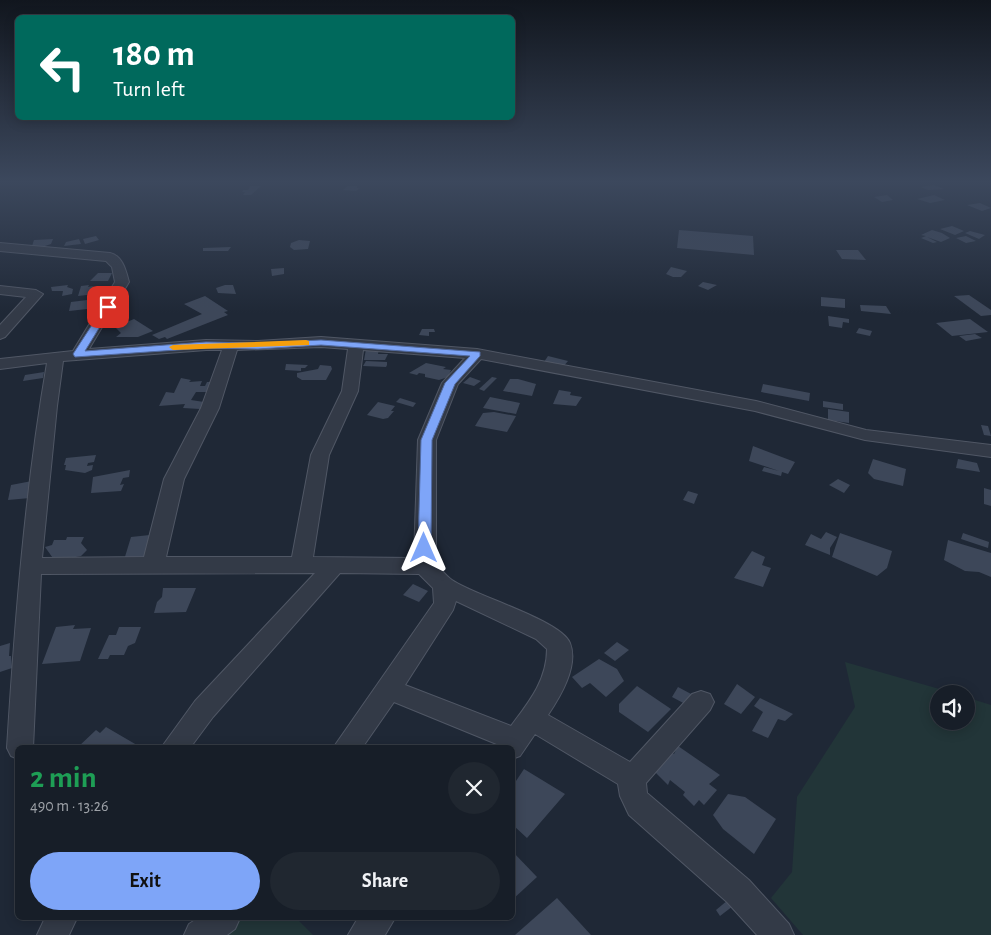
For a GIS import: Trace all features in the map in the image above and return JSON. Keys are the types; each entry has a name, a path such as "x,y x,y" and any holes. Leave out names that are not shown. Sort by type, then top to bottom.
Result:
{"street":[{"path":"0,248 110,257 118,266 122,282 78,354"},
{"path":"0,290 36,294 1,333"},
{"path":"0,364 78,354 206,345 231,346 321,342 477,354 756,406 865,435 991,451"},
{"path":"301,564 320,455 350,390 356,345"},
{"path":"153,565 174,479 210,408 231,346"},
{"path":"389,689 514,744 532,720 556,678 561,659 560,645 544,633 444,586 425,566 427,440 450,383 477,354"},
{"path":"20,745 31,566 48,406 56,357"},
{"path":"31,566 301,564 425,566"},
{"path":"176,745 204,709 334,566"},
{"path":"348,745 389,689 445,604 444,586"},
{"path":"701,702 632,778 631,787 639,806 738,891 778,935"},
{"path":"532,720 632,778"},
{"path":"53,935 60,920"},
{"path":"200,935 221,920"},
{"path":"364,935 377,920"}],"green space":[{"path":"845,662 930,686 930,730 975,730 975,700 991,705 991,935 803,935 771,898 792,872 797,797 855,707"},
{"path":"232,920 298,920 313,935 205,935"}],"building":[{"path":"952,226 964,231 955,235 940,229"},
{"path":"679,230 753,236 754,255 677,248"},
{"path":"932,230 950,238 941,242 927,237 937,242 933,243 921,238 926,236 921,235"},
{"path":"970,231 985,235 979,239 965,233"},
{"path":"96,236 99,240 85,244 83,239"},
{"path":"966,236 976,241 966,243 956,238"},
{"path":"53,239 51,244 45,246 32,246 34,240"},
{"path":"79,239 81,244 64,246 66,242"},
{"path":"299,240 310,241 308,249 294,250 290,247 291,243"},
{"path":"231,247 228,251 203,251 203,248"},
{"path":"836,250 858,250 866,260 842,259"},
{"path":"671,267 687,271 681,277 673,277 666,274"},
{"path":"284,268 284,274 272,276 271,269"},
{"path":"98,273 112,273 108,281 90,281"},
{"path":"703,282 717,285 708,290 698,286"},
{"path":"68,285 67,287 73,289 72,294 62,296 63,291 52,291 51,287"},
{"path":"89,285 88,287 93,286 92,289 98,288 96,294 78,296 81,286"},
{"path":"233,285 236,294 218,293 216,288"},
{"path":"969,295 991,310 991,315 981,316 954,296"},
{"path":"205,296 228,311 224,312 228,315 167,339 165,337 159,339 152,335 202,314 184,304"},
{"path":"821,297 845,299 845,308 821,306"},
{"path":"87,300 87,309 69,311 71,302"},
{"path":"860,305 886,306 891,314 861,311"},
{"path":"828,316 849,319 849,323 843,322 842,328 829,326"},
{"path":"134,319 153,331 138,337 116,337 121,333 115,327"},
{"path":"970,319 988,332 952,336 936,323"},
{"path":"859,328 872,331 870,336 856,333"},
{"path":"422,329 434,329 435,332 429,332 429,336 419,335"},
{"path":"975,334 982,338 966,341 959,336"},
{"path":"366,349 379,349 378,354 388,354 385,360 364,360"},
{"path":"548,356 568,361 563,367 544,362"},
{"path":"366,361 387,362 387,365 386,367 363,366"},
{"path":"426,363 446,367 443,369 451,370 448,377 439,380 425,377 425,374 409,373"},
{"path":"286,364 308,365 305,368 301,368 301,371 285,370"},
{"path":"320,365 331,366 332,369 326,380 302,380 297,377 297,373 318,369"},
{"path":"44,372 43,378 23,381 25,375"},
{"path":"470,377 481,381 474,386 463,383"},
{"path":"492,377 497,378 484,391 479,389"},
{"path":"181,378 191,380 189,382 202,381 200,386 205,386 207,382 217,382 209,392 196,392 191,400 204,402 200,409 183,408 185,404 159,406 166,392 174,393"},
{"path":"510,379 518,379 536,384 532,396 503,391"},
{"path":"763,384 810,393 809,401 761,392"},
{"path":"559,390 571,392 570,395 582,397 576,406 553,404"},
{"path":"490,397 520,403 516,414 483,408"},
{"path":"400,398 416,403 413,407 396,402"},
{"path":"823,401 843,404 843,410 823,407"},
{"path":"378,402 395,406 391,411 394,411 388,418 383,419 367,415"},
{"path":"828,409 849,412 849,423 828,420"},
{"path":"494,412 516,416 507,432 475,426 483,413"},
{"path":"981,425 988,426 991,436 984,435"},
{"path":"753,446 795,462 788,474 782,472 781,476 762,471 764,467 779,471 749,461"},
{"path":"96,455 94,462 88,463 87,466 93,465 92,470 85,473 65,470 66,458"},
{"path":"873,459 906,469 903,486 874,479 868,473"},
{"path":"958,459 977,463 980,472 956,468"},
{"path":"130,470 129,477 123,478 120,485 124,484 121,491 91,493 93,477"},
{"path":"838,479 850,485 844,493 829,485"},
{"path":"32,481 30,498 8,500 11,485"},
{"path":"984,488 991,490 991,506 984,504"},
{"path":"688,491 698,494 694,504 683,500"},
{"path":"826,532 837,537 830,548 830,555 805,545 811,534 821,539"},
{"path":"840,533 892,551 887,568 877,576 832,557"},
{"path":"963,533 989,542 988,548 961,539"},
{"path":"159,534 153,553 145,554 143,558 124,560 131,537"},
{"path":"67,537 84,537 81,543 87,550 81,556 55,561 45,547 52,545 54,540 66,540"},
{"path":"948,540 991,553 991,577 979,572 965,571 944,560"},
{"path":"752,551 765,557 762,565 771,568 763,587 734,578"},
{"path":"413,584 428,591 419,602 403,595"},
{"path":"163,588 196,588 186,612 154,613 157,602 162,597"},
{"path":"75,625 73,629 91,628 80,661 42,664 56,627"},
{"path":"119,627 141,627 135,643 128,646 124,655 110,655 108,659 98,659 109,635 116,635"},
{"path":"617,642 629,650 615,661 604,653"},
{"path":"10,643 9,656 11,656 12,668 0,672 0,646"},
{"path":"599,659 617,669 624,681 606,697 590,683 582,688 572,677"},
{"path":"737,684 755,697 741,714 724,704"},
{"path":"637,686 671,709 648,732 619,712 619,704"},
{"path":"678,687 693,695 687,705 672,697"},
{"path":"760,698 793,714 785,721 778,719 768,738 752,731 763,712 754,706"},
{"path":"106,727 137,745 80,745 96,730 100,733"},
{"path":"678,746 720,775 709,784 717,790 704,805 699,800 694,806 683,795 685,792 670,780 668,785 656,773 657,767 668,750 674,754"},
{"path":"524,769 565,794 527,838 515,827 515,782"},
{"path":"728,794 745,797 776,819 754,854 723,829 713,815"},
{"path":"515,854 537,877 515,897"},
{"path":"557,898 591,935 515,935"},
{"path":"728,900 733,906 720,916 716,910"}],"slow traffic":[{"path":"173,347 206,345 258,346 306,343"}],"route":[{"path":"108,307 78,354 206,345 258,346 321,342 477,354 450,383 427,440 424,548"}]}
